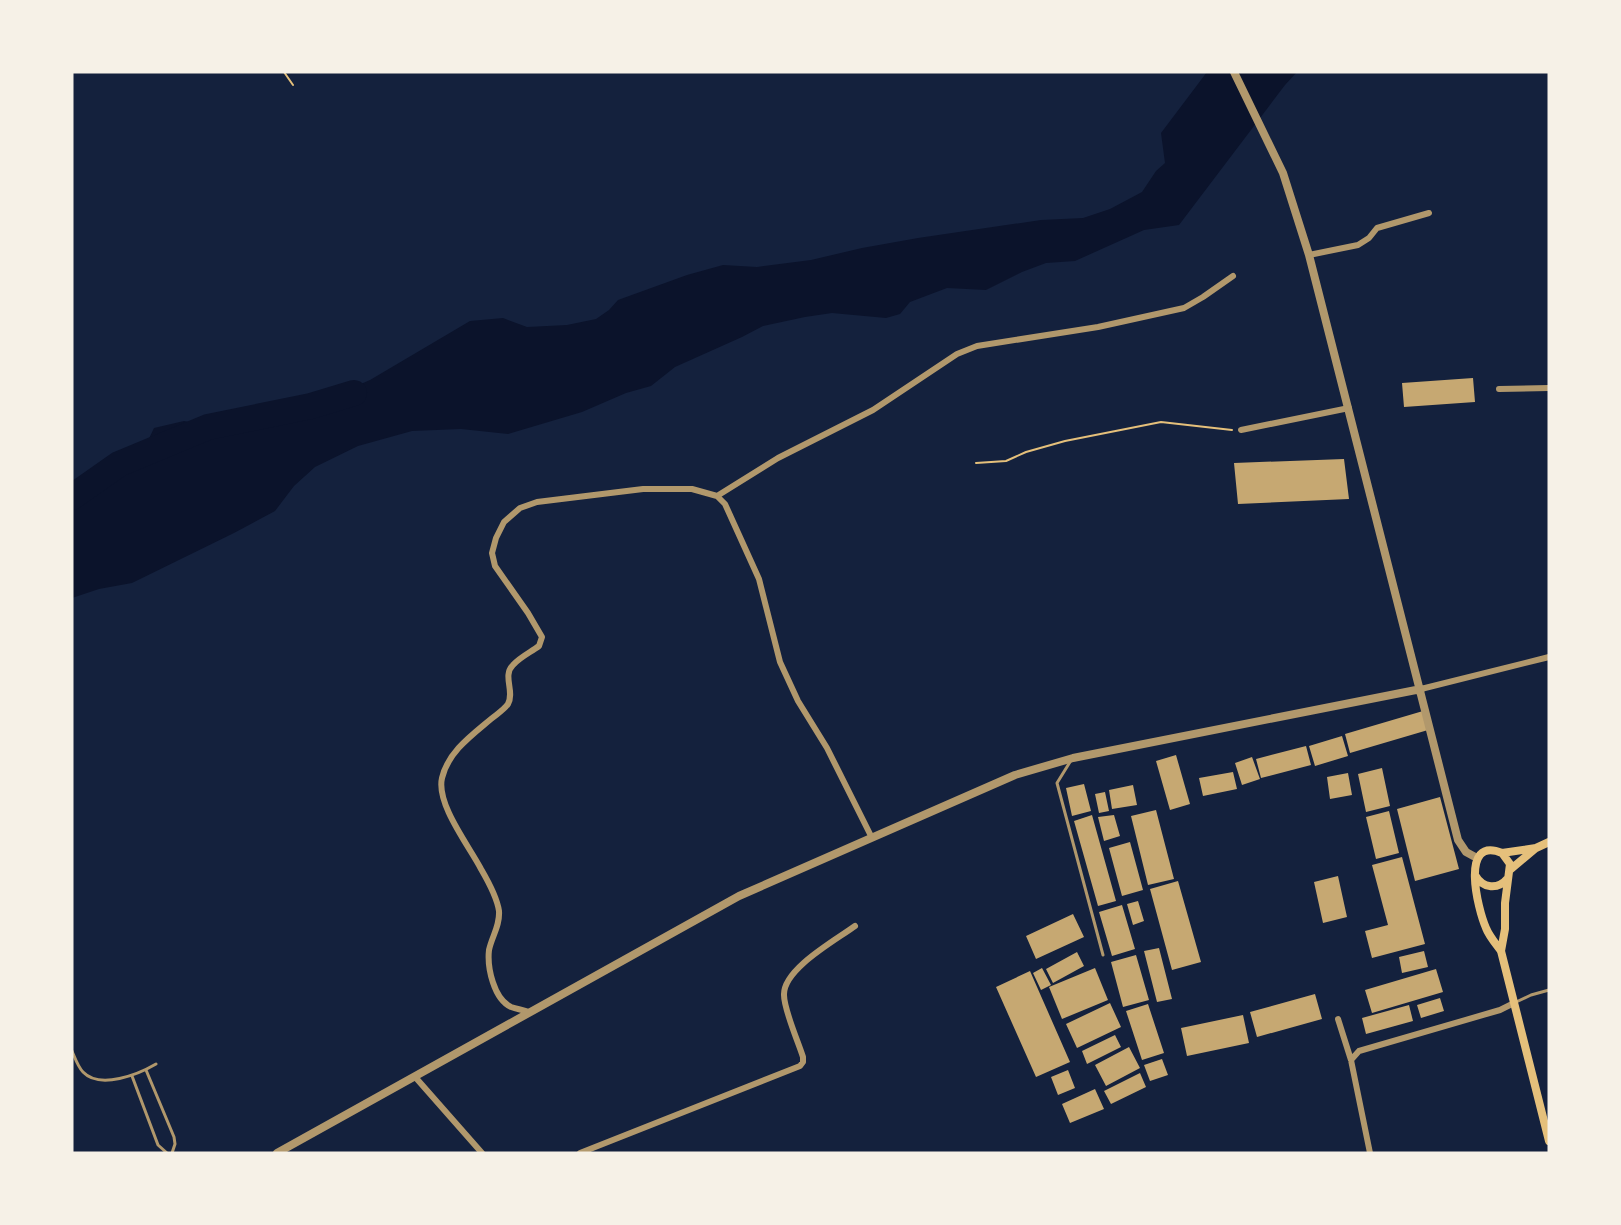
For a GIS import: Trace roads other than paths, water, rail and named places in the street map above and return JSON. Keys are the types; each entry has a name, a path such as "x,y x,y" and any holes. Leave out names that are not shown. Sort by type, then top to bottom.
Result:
{"main road":[{"path":"1549,842 1536,848 1502,853 1488,850 1477,858 1474,872 1476,891 1485,926 1501,951 1549,1141"},
{"path":"1474,872 1478,880 1490,887 1500,885 1510,872 1536,848"},
{"path":"1501,951 1510,872 1508,860 1502,853"}],"street":[{"path":"1234,72 1283,173 1309,255 1458,840 1466,852 1477,858"},
{"path":"1309,255 1358,245 1369,238 1377,228 1429,213"},
{"path":"717,496 778,458 873,410 957,354 977,346 1098,327 1184,308 1233,276"},
{"path":"1499,389 1549,388"},
{"path":"1241,430 1348,408"},
{"path":"529,1012 512,1008 505,1003 491,978 490,949 498,923 497,904 447,807 442,792 442,778 453,756 466,739 509,702 511,695 508,678 513,665 539,646 541,642 542,637 528,613 495,566 492,553 504,522 520,508 537,502 643,489 692,489 717,496 725,504 759,579 780,662 798,701 827,748 872,838"},
{"path":"278,1153 739,896 1015,775 1073,758 1421,689 1549,657"},
{"path":"580,1153 800,1066 803,1057 784,996 786,983 797,968 855,926"},
{"path":"1351,1060 1359,1051 1500,1010 1514,1003"},
{"path":"1338,1020 1351,1060 1370,1153"},
{"path":"416,1078 482,1153"}],"lane":[{"path":"1073,758 1057,783 1103,955"},
{"path":"1514,1003 1549,990"},
{"path":"72,1051 85,1074 95,1079 132,1076 156,1064"},
{"path":"146,1070 174,1137 172,1153"},
{"path":"132,1076 158,1145 167,1153"}],"water":[{"path":"1207,72 1297,72 1179,225 1144,230 1075,261 1046,263 986,290 947,288 910,302 900,314 886,318 832,313 763,326 675,367 651,386 626,393 582,412 508,434 461,429 412,431 358,446 315,467 294,486 275,511 234,533 132,583 99,589 72,598 72,507 136,466 154,428 184,421 220,428 261,412 280,410 297,412 370,380 470,321 503,318 527,327 567,325 596,319 618,300 687,275 723,265 757,267 811,260 918,238 1041,220 1083,218 1110,209 1142,192 1156,171 1165,163 1161,133"}],"waterway":[{"path":"72,497 119,464 208,427 311,406 354,393"}]}
